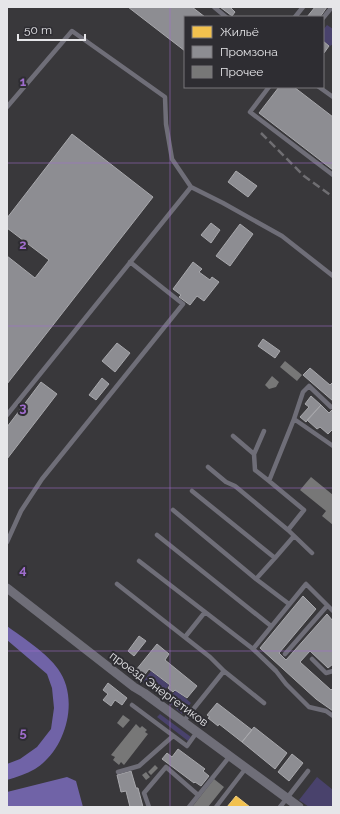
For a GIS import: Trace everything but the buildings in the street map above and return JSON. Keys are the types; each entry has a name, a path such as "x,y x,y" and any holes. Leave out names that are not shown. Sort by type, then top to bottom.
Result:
{"street":[{"name":"проезд Энергетиков","path":"7,588 134,687 144,692 299,807"}],"lane":[{"path":"214,7 225,16"},
{"path":"296,16 303,7"},
{"path":"324,17 332,7"},
{"path":"7,107 72,31 165,97 166,124 172,159 191,187 282,236 333,276"},
{"path":"268,88 250,112 333,175"},
{"path":"320,88 333,97"},
{"path":"7,415 191,187"},
{"path":"7,542 21,511 42,479 183,304 130,262"},
{"path":"268,481 294,419 303,392 309,386 331,407"},
{"path":"294,419 333,446"},
{"path":"264,431 254,454 255,470 304,510 288,530"},
{"path":"233,436 254,454"},
{"path":"208,467 226,482 235,486 288,530 312,553"},
{"path":"192,491 275,558"},
{"path":"173,510 256,579 289,604"},
{"path":"157,535 271,626"},
{"path":"256,579 294,536"},
{"path":"139,561 253,649 276,671 286,684 309,707 326,711 333,716"},
{"path":"117,584 210,657 224,671 264,704"},
{"path":"253,649 306,584 333,612"},
{"path":"285,654 327,606"},
{"path":"185,637 205,612"},
{"path":"312,659 326,672 333,671"},
{"path":"183,722 224,671"},
{"path":"132,705 187,746 198,732"},
{"path":"118,772 139,766 173,736"},
{"path":"189,807 230,756"},
{"path":"149,807 144,793 166,767 198,795"},
{"path":"216,807 246,768"},
{"path":"280,807 308,771"}],"shaded area":[{"path":"327,25 333,29 333,44 330,46 324,42 324,29"},
{"path":"7,626 27,640 54,663 65,681 69,709 62,737 55,750 46,760 32,771 7,780 7,764 20,759 37,747 51,729 54,708 52,688 47,674 7,640"},
{"path":"151,671 169,685 160,696 143,682"},
{"path":"176,690 191,703 182,714 167,701"},
{"path":"160,714 191,737 188,741 157,717"},
{"path":"67,777 76,781 83,807 7,807 7,792"},
{"path":"317,777 333,790 333,807 309,807 299,800"}],"railway":[{"path":"261,133 304,176 333,197"}]}
